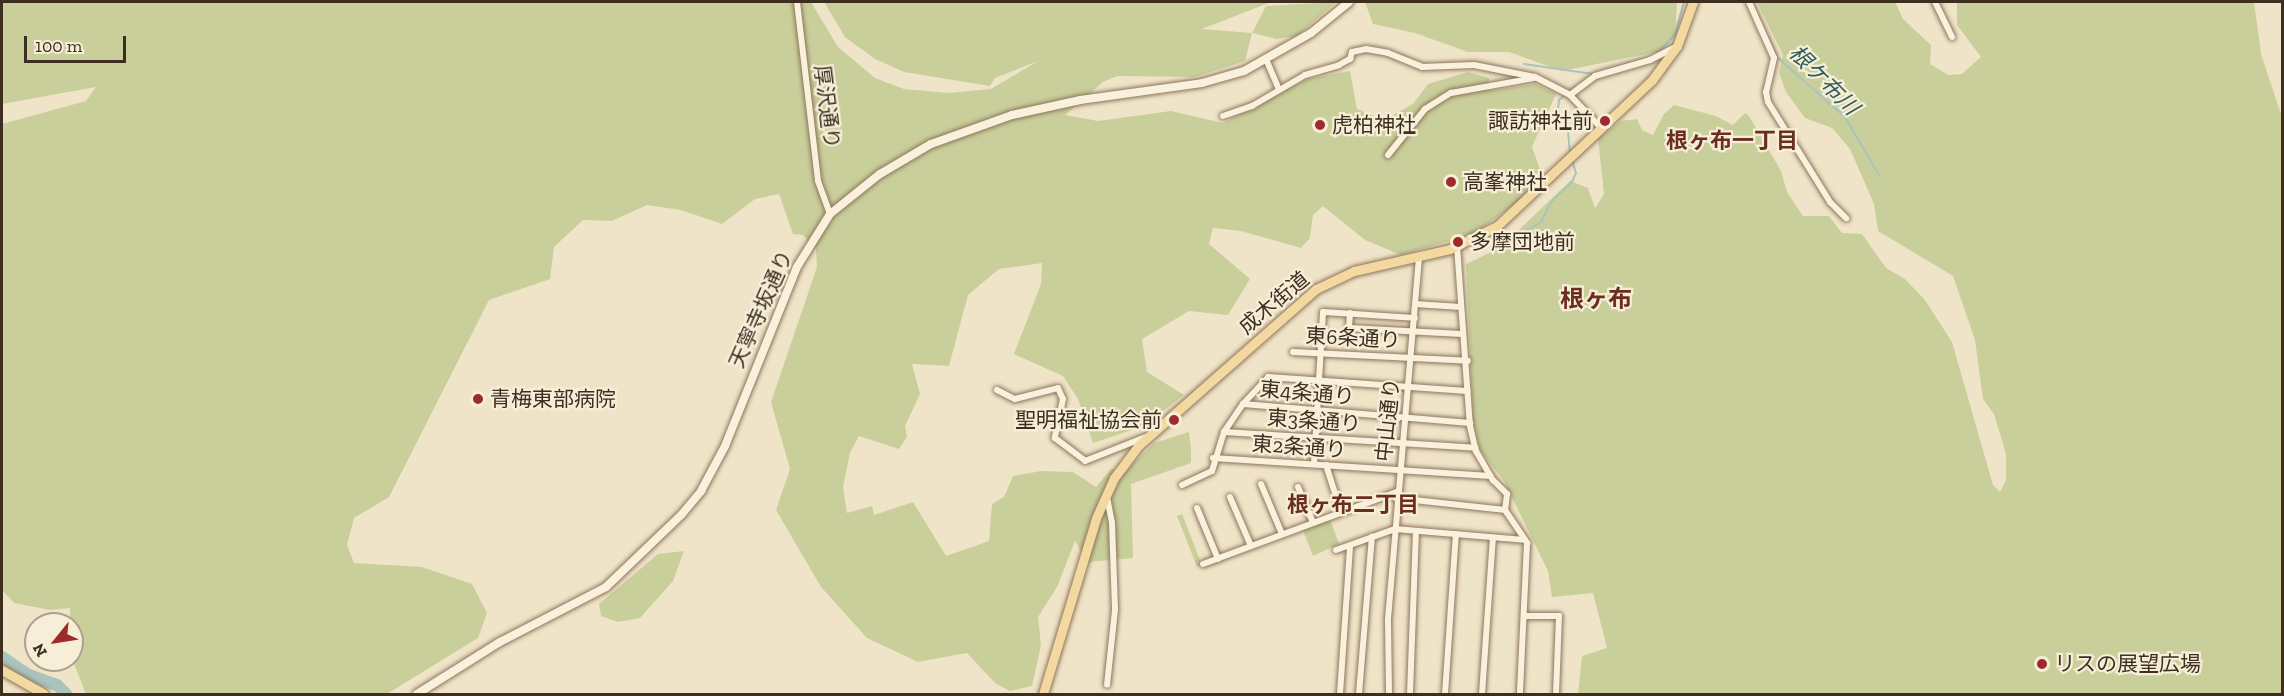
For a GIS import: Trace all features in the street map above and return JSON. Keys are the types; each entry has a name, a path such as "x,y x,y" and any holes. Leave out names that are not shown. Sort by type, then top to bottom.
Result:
{"main road":[{"name":"成木街道","path":"1043,694 1078,571 1106,493 1122,466 1149,436 1316,289 1354,271 1458,246 1497,226 1652,80 1677,46 1694,2"},
{"path":"2,670 44,694"}],"street":[{"name":"厚沢通り","path":"797,2 818,181 830,214"},
{"name":"天寧寺坂通り","path":"417,694 500,642 606,587 694,501 725,446 784,293 830,214 895,164 931,144 984,123 1080,100 1219,80 1266,59 1322,25 1349,2"},
{"path":"1749,2 1774,58 1766,92 1768,102 1830,202 1846,218"},
{"path":"1935,2 1952,37"},
{"path":"1570,95 1595,76 1650,60 1677,46"},
{"path":"1223,116 1251,106 1279,89 1350,60 1352,52 1366,49 1422,67 1474,65 1535,77 1570,95 1602,129"},
{"path":"1266,59 1279,89"},
{"path":"1388,155 1425,109 1451,93 1535,77"},
{"path":"1458,246 1462,334 1468,361 1470,423 1475,448 1490,476 1507,494 1506,510 1525,540 1525,615 1521,694"},
{"name":"中山通り","path":"1389,694 1387,641 1397,495 1419,257"},
{"path":"1415,304 1461,307"},
{"path":"1314,464 1323,312 1415,318"},
{"path":"1350,313 1349,328 1462,334"},
{"name":"東6条通り","path":"1293,352 1468,361"},
{"path":"1182,485 1212,471 1213,458 1224,432 1243,404 1268,377 1468,391"},
{"path":"997,390 1015,399 1058,388 1063,399 1055,438 1085,461 1137,437 1149,436"},
{"name":"東4条通り","path":"1243,404 1470,423"},
{"name":"東3条通り","path":"1224,432 1475,448"},
{"name":"東2条通り","path":"1213,458 1490,476"},
{"path":"1326,465 1341,512"},
{"path":"1261,484 1282,534"},
{"path":"1298,487 1313,522"},
{"path":"1106,493 1112,523 1115,610 1107,685"},
{"path":"1203,564 1341,512 1397,495 1506,510"},
{"path":"1230,497 1251,546"},
{"path":"1197,508 1218,559"},
{"path":"1336,550 1395,529 1525,540"},
{"path":"1410,694 1416,531"},
{"path":"1445,694 1456,534"},
{"path":"1359,694 1372,537"},
{"path":"1482,694 1493,537"},
{"path":"1340,694 1350,546"},
{"path":"1525,615 1559,616 1556,694"}],"green space":[{"path":"2,2 811,2 838,47 875,78 904,89 949,93 991,89 1038,61 995,78 990,86 904,72 875,59 845,37 824,2 1271,2 1202,29 1252,33 1245,61 1195,77 1117,76 1103,82 1065,115 1098,121 1171,111 1223,123 1308,79 1350,71 1357,109 1384,120 1413,104 1428,84 1468,72 1489,78 1489,91 1536,84 1556,94 1532,147 1541,172 1519,201 1473,234 1401,255 1365,240 1323,206 1313,215 1310,238 1301,248 1241,231 1213,228 1209,244 1250,279 1228,315 1189,311 1142,339 1147,372 1184,395 1146,424 1126,432 1093,443 1078,399 1063,376 1014,354 1041,284 1042,263 999,269 968,295 949,366 912,364 920,394 905,426 907,437 899,449 859,436 850,453 843,487 847,513 872,506 874,515 913,502 946,556 989,541 992,504 1004,497 1013,476 1041,471 1073,472 1096,487 1111,469 1126,471 1154,443 1189,432 1191,448 1191,463 1131,484 1133,558 1088,562 1075,541 1057,587 1038,617 1041,645 1032,686 1010,691 995,683 967,653 918,662 867,638 821,587 776,510 790,469 771,402 817,267 816,249 803,235 793,234 779,194 755,199 722,224 681,210 647,205 612,221 583,220 554,247 550,279 489,300 389,497 354,518 347,545 354,563 422,567 472,584 487,613 478,638 387,694 86,694 77,672 84,672 84,612 70,612 70,608 50,610 14,603 2,590 2,124 86,101 96,87 2,104"},
{"path":"1336,2 1297,36 1276,39 1252,33 1266,6"},
{"path":"1365,2 1677,2 1675,34 1662,51 1562,71 1509,52 1468,52 1415,33 1373,24"},
{"path":"1757,2 1895,2 1903,19 1931,45 1930,64 1948,75 1962,74 1981,57 1957,25 1957,2 2254,2 2261,54 2282,117 2282,694 1578,694 1582,656 1607,648 1593,593 1552,597 1548,571 1504,481 1480,450 1473,420 1466,264 1500,248 1570,181 1588,188 1595,208 1604,194 1598,139 1621,121 1637,119 1642,130 1653,135 1664,114 1674,105 1716,116 1733,125 1745,113 1749,116 1781,171 1787,192 1803,216 1829,216 1842,233 1862,234 1886,268 1905,279 1925,300 1952,342 1993,485 2000,492 2006,480 2006,454 1994,414 1983,399 1975,340 1953,276 1878,231 1874,204 1850,149 1832,128 1805,118 1786,92 1779,73 1783,55"},
{"path":"1182,514 1202,565 1197,567 1177,516"},
{"path":"1330,519 1339,544 1313,556 1303,530"},
{"path":"684,551 673,581 640,618 618,622 601,616 599,604 658,554"}],"waterway":[{"path":"1657,54 1675,35 1684,2"},
{"name":"根ケ布川","path":"1757,14 1777,57 1845,117 1880,177"},
{"path":"1600,72 1643,59"},
{"path":"1524,64 1593,74"},
{"path":"1570,154 1567,122 1558,111 1559,100 1575,87"},
{"path":"1493,239 1502,244 1541,222 1551,202 1572,182 1576,173 1572,160"},
{"path":"2,657 29,675 57,685 66,694"}],"place":[{"name":"諏訪神社前","path":"1605,121"},
{"name":"虎柏神社","path":"1320,125"},
{"name":"高峯神社","path":"1451,182"},
{"name":"多摩団地前","path":"1458,242"},
{"name":"青梅東部病院","path":"478,399"},
{"name":"聖明福祉協会前","path":"1174,420"},
{"name":"リスの展望広場","path":"2042,664"}],"district":[{"name":"根ヶ布一丁目","path":"1732,141"},
{"name":"根ヶ布","path":"1596,299"},
{"name":"根ヶ布二丁目","path":"1353,505"}]}
